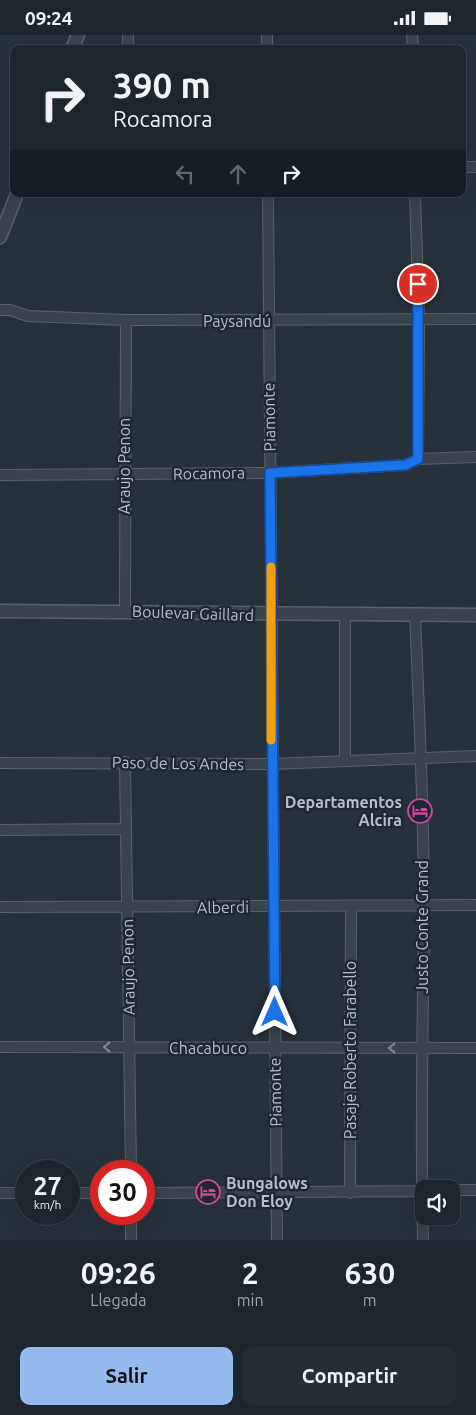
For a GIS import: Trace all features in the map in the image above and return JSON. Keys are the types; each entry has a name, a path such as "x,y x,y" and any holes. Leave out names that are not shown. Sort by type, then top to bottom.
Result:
{"street":[{"path":"0,237 15,197"},
{"name":"Piamonte","path":"268,197 271,765 275,907 277,1240"},
{"path":"415,197 419,320 418,459"},
{"name":"Paysandú","path":"0,310 10,310 28,316 126,320 476,319"},
{"name":"Araujo Penon","path":"125,611 126,320"},
{"name":"Rocamora","path":"0,475 270,473 405,465 418,459 476,457"},
{"name":"Boulevar Gaillard","path":"0,611 125,611 271,615 476,615"},
{"path":"345,615 345,761"},
{"name":"Justo Conte Grand","path":"415,615 421,758 424,906 421,1048 423,1180"},
{"name":"Paso de Los Andes","path":"0,763 125,762 271,765 476,756"},
{"name":"Araujo Penon","path":"125,762 130,1160"},
{"path":"0,830 126,829"},
{"name":"Alberdi","path":"0,907 127,908 476,905"},
{"name":"Pasaje Roberto Farabello","path":"350,1193 349,1048 351,907"},
{"name":"Chacabuco","path":"0,1047 476,1048"},
{"path":"460,1190 476,1190"},
{"path":"155,1193 415,1191"},
{"path":"0,1193 15,1193"},
{"path":"131,1225 131,1240"},
{"name":"Justo Conte Grand","path":"423,1225 423,1240"}],"slow traffic":[{"path":"271,567 271,740"}],"place":[{"name":"Departamentos Alcira","path":"420,811"},
{"name":"Bungalows Don Eloy","path":"208,1192"}],"route":[{"path":"275,1012 275,907 271,765 270,473 405,465 418,459 418,284"}]}
